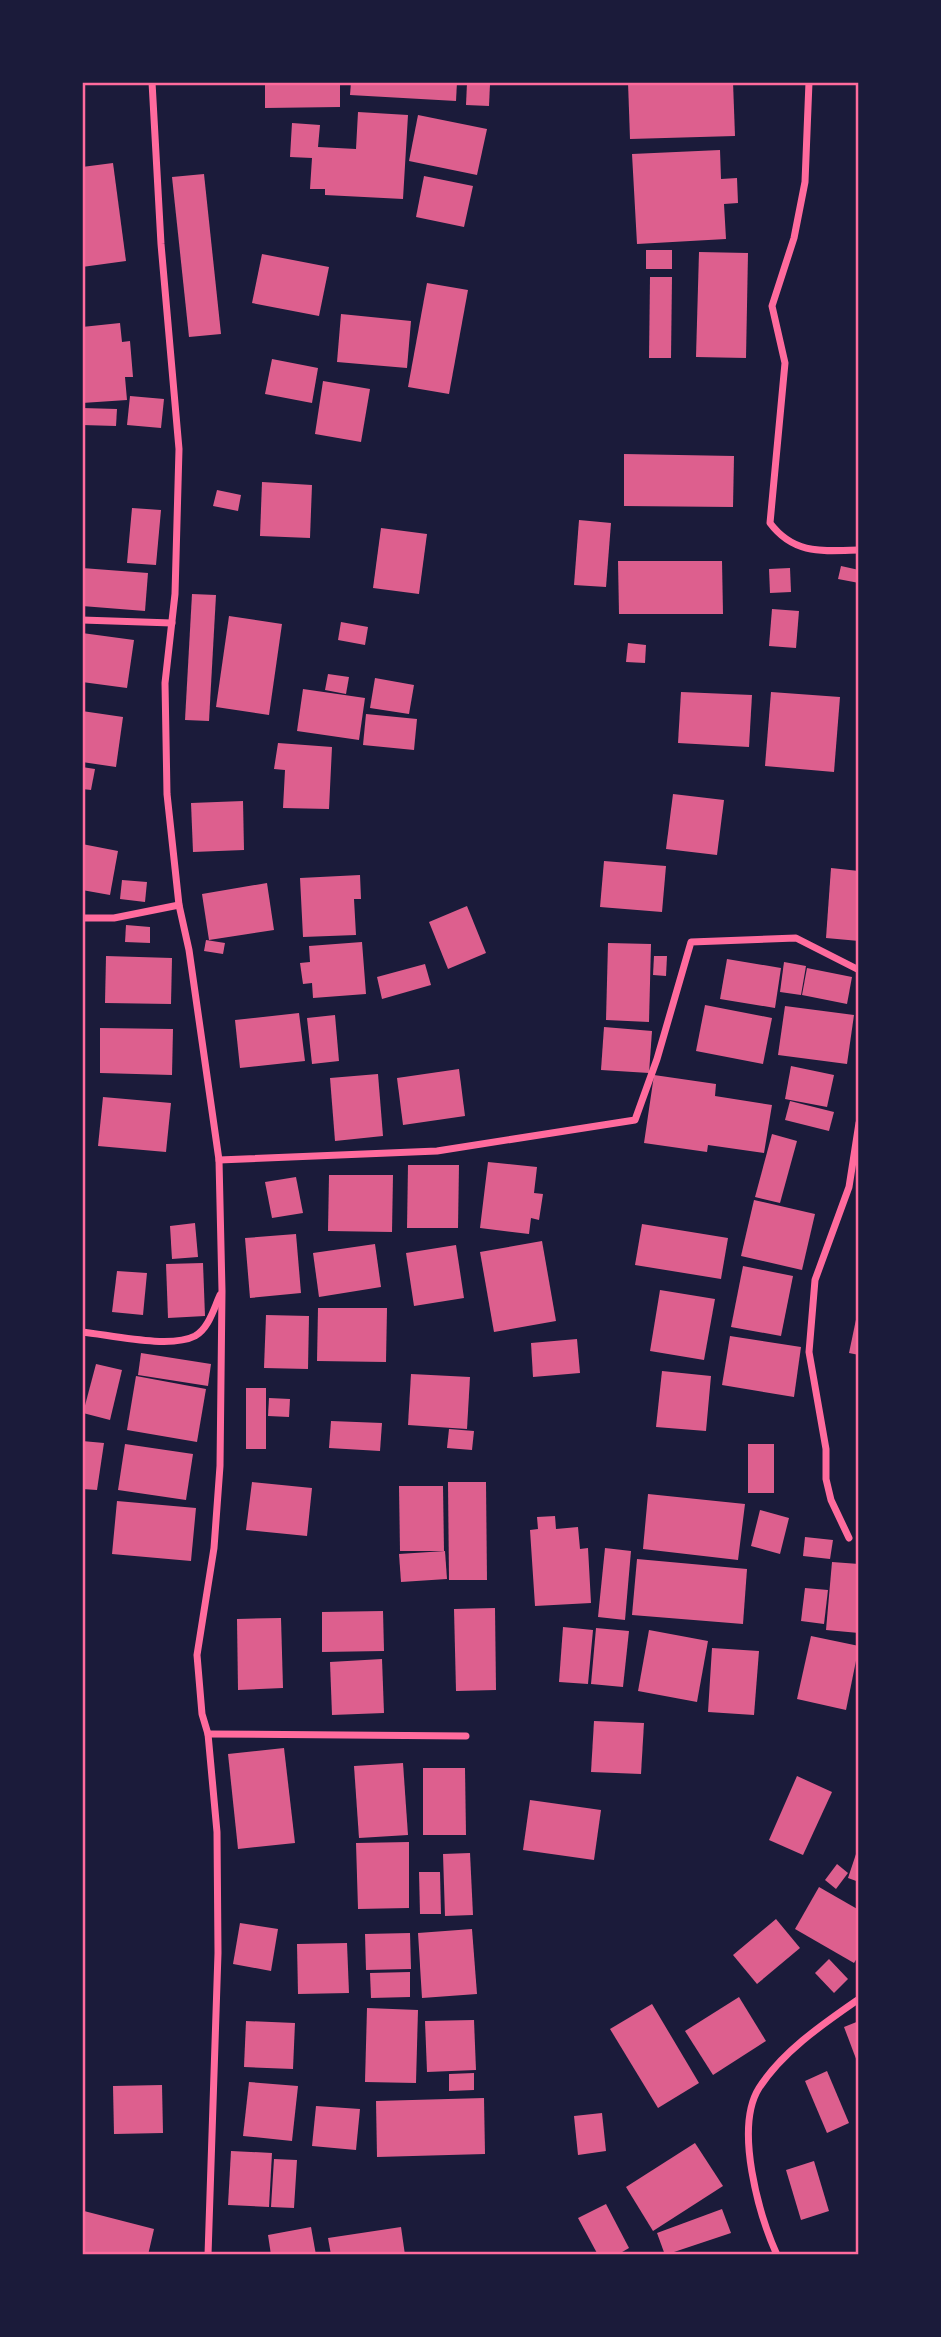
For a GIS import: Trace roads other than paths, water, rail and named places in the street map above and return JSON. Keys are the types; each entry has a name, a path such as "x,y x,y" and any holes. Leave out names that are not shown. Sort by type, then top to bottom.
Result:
{"street":[{"path":"152,82 161,244 179,449 172,623 165,683 167,794 179,905 189,950 219,1160 222,1291 219,1479 214,1548 197,1655 217,1832 218,1953 208,2255"},
{"path":"810,82 805,182 794,238 772,306 785,363 770,523 792,545 816,552 859,550"},
{"path":"82,620 172,623"},
{"path":"82,918 114,918 179,905"},
{"path":"219,1160 437,1150 635,1120 657,1059 691,942 796,937 859,970"},
{"path":"849,1538 831,1500 826,1479 826,1449 809,1352 815,1280 849,1187 859,1123"},
{"path":"82,1332 179,1341 196,1335 208,1322 222,1291"},
{"path":"208,1734 466,1736"},
{"path":"777,2255 767,2231 751,2166 748,2123 757,2091 777,2065 817,2029 859,1999"}]}
